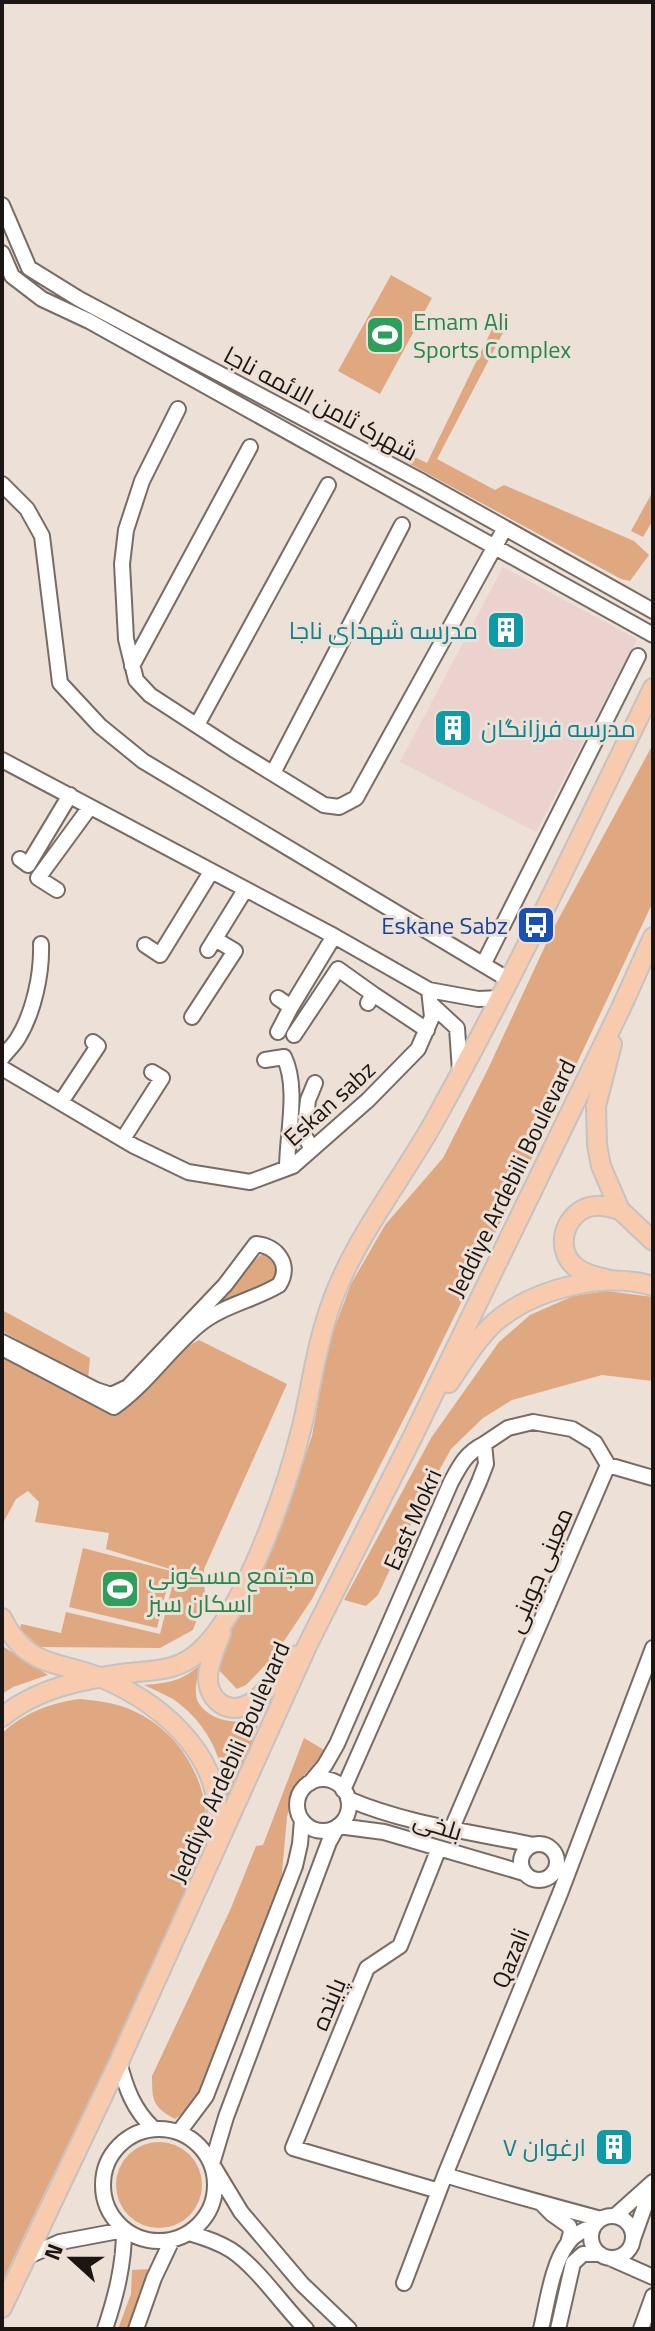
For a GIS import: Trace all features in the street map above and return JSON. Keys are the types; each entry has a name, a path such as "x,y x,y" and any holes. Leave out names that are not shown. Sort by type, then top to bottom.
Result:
{"main road":[{"path":"308,1644 262,1695 248,1705 235,1709 224,1707 210,1691 208,1678 211,1660 285,1484 333,1296 349,1260 434,1122 501,998 653,688"},
{"name":"Jeddiye Ardebili Boulevard","path":"2,2308 119,2062 308,1644 412,1438 653,937"},
{"path":"621,1008 596,1106 597,1145 601,1166 620,1210 653,1241"},
{"path":"620,1210 591,1207 571,1219 563,1245 567,1258 577,1269 594,1276 653,1286"},
{"path":"412,1438 473,1347 495,1323 528,1300 572,1285 617,1281"},
{"path":"2,1618 8,1630 35,1657 52,1665 102,1678 141,1698 164,1714 197,1750 214,1791 218,1813 215,1835 194,1898"},
{"path":"2,1717 50,1689 183,1664 201,1651 227,1619"}],"street":[{"name":"شهرک ثامن الائمه ناجا","path":"2,205 29,268 85,311 247,409 653,635"},
{"name":"شهرک ثامن الائمه ناجا","path":"2,253 12,276 42,299 85,311 256,394 653,611"},
{"path":"247,409 256,394"},
{"path":"178,409 142,481 126,530 122,564 126,639 136,680 150,695 324,805 339,807 356,798 505,528"},
{"path":"132,666 250,447"},
{"path":"2,484 27,509 42,536 60,683 100,726 143,761 509,980"},
{"path":"197,725 328,485"},
{"path":"273,773 402,525"},
{"path":"484,963 638,656"},
{"path":"2,760 334,936 430,997 457,1028 460,1071"},
{"path":"20,859 28,865 70,795"},
{"path":"57,890 38,878 90,807"},
{"path":"145,945 160,955 211,872"},
{"path":"192,1017 235,951 212,945 245,890"},
{"path":"278,1032 285,1003 334,936"},
{"path":"2,1058 19,1037 29,1014 42,956 41,944"},
{"path":"294,1035 338,969 370,998 427,1030"},
{"path":"430,997 501,998"},
{"name":"Eskan sabz","path":"2,1068 123,1139 188,1172 250,1182 293,1166 368,1100 418,1049 432,1017 430,997"},
{"path":"61,1102 98,1046 93,1042"},
{"path":"265,1060 284,1057 288,1066 291,1115 287,1168"},
{"path":"123,1139 162,1078 152,1072"},
{"path":"312,1149 304,1135 308,1100 315,1083"},
{"path":"256,1244 276,1250 283,1264 284,1277 279,1285 216,1312 198,1326 131,1395 114,1407 2,1345 111,1395 128,1387 139,1376 225,1285 256,1244"},
{"path":"484,1444 508,1428 533,1422 572,1429 595,1443 608,1465 653,1478"},
{"name":"East Mokri","path":"310,1783 337,1744 451,1482 465,1457 484,1444 486,1464 479,1482 346,1794"},
{"name":"معینی جوینی","path":"452,1828 608,1465"},
{"name":"Qazali","path":"404,2283 564,1883 653,1648"},
{"path":"338,1826 315,1830 302,1820 298,1813 299,1796 310,1783 324,1779 331,1781 346,1794 347,1814 329,1842 226,2117 212,2164 215,2195 210,2210 189,2233 172,2240 157,2242 140,2238 124,2230 112,2217 105,2201 103,2183 106,2165 115,2150 128,2138 153,2128 179,2132 193,2139 204,2150 212,2164 241,2212 302,2284 349,2329"},
{"name":"بلخی","path":"346,1794 367,1807 452,1828 576,1851"},
{"path":"179,2132 206,2096 295,1866 302,1820"},
{"name":"بلخی","path":"338,1826 384,1832 524,1873"},
{"path":"545,1879 554,1872 556,1854 540,1845 524,1851 521,1857 524,1873 534,1880 564,1883"},
{"name":"پاینده","path":"439,1848 400,1946 367,1968 293,2148 439,2191"},
{"path":"119,2062 130,2099 153,2128"},
{"path":"445,2175 543,2205 568,2208 604,2220 622,2219 631,2229 630,2246 653,2275"},
{"path":"568,2243 579,2232 604,2220 653,2182"},
{"path":"558,2329 573,2263 583,2254 618,2257 630,2246 653,2182"},
{"path":"541,2329 550,2289 571,2232 569,2226 543,2205"},
{"path":"604,2220 591,2236 592,2243 602,2255 653,2275"},
{"path":"24,2258 60,2242 124,2230"},
{"path":"105,2329 120,2280 124,2230"},
{"path":"189,2233 232,2251 306,2329"},
{"path":"136,2329 154,2278 172,2240"},
{"path":"641,2329 653,2296"}],"shaded area":[{"name":"Emam Ali Sports Complex","path":"391,275 432,298 380,394 338,371"},
{"path":"495,323 505,329 437,459 495,490 504,485 634,541 649,555 630,581 621,579 397,457 400,450 427,463"},
{"path":"653,491 653,520 643,537 631,531"},
{"path":"503,567 637,639 536,832 400,762"},
{"path":"653,744 653,902 417,1393 312,1599 274,1656 246,1685 237,1689 215,1666 281,1524 312,1436 329,1343 351,1284 385,1225 443,1158 552,931"},
{"path":"262,1254 274,1264 274,1280 263,1288 221,1304 239,1278"},
{"path":"607,1291 653,1297 653,1381 602,1375 512,1400 483,1418 451,1449 420,1505 378,1595 366,1606 344,1600 431,1438 499,1342 530,1315 573,1296"},
{"path":"2,1310 90,1358 88,1379 2,1331"},
{"path":"199,1340 287,1384 204,1569 205,1597 193,1630 160,1648 39,1647 20,1629 21,1624 61,1633 66,1612 160,1634 176,1571 106,1549 109,1533 35,1522 39,1502 28,1491 16,1499 2,1525 2,1357 114,1414 134,1403 182,1350"},
{"name":"مجتمع مسکونی اسکان سبز","path":"83,1548 171,1571 157,1628 69,1607"},
{"path":"2,1641 4,1647 48,1675 2,1694"},
{"path":"200,1665 196,1684 198,1702 213,1716 227,1721 242,1721 253,1716 266,1702 227,1814 224,1781 208,1736 187,1710 173,1699 144,1685 175,1680"},
{"path":"79,1699 100,1701 138,1713 155,1723 182,1750 192,1766 204,1802 204,1840 191,1882 172,1926 2,2282 2,1733 38,1710"},
{"path":"304,1738 326,1751 300,1780 292,1796 281,1884 198,2096 175,2119 155,2102 152,2076 231,1908 256,1846 263,1845"},
{"path":"159,2142 176,2145 195,2161 202,2185 199,2202 183,2221 159,2228 142,2225 123,2209 116,2185 119,2168 135,2149"},
{"path":"152,2269 127,2329 118,2329 131,2294 132,2270"}],"place":[{"name":"Emam Ali Sports Complex","path":"385,335"},
{"name":"مدرسه شهدای ناجا","path":"506,630"},
{"name":"مدرسه فرزانگان","path":"453,728"},
{"name":"Eskane Sabz","path":"536,925"},
{"name":"مجتمع مسکونی اسکان سبز","path":"120,1589"},
{"name":"ارغوان ۷","path":"614,2147"}]}
